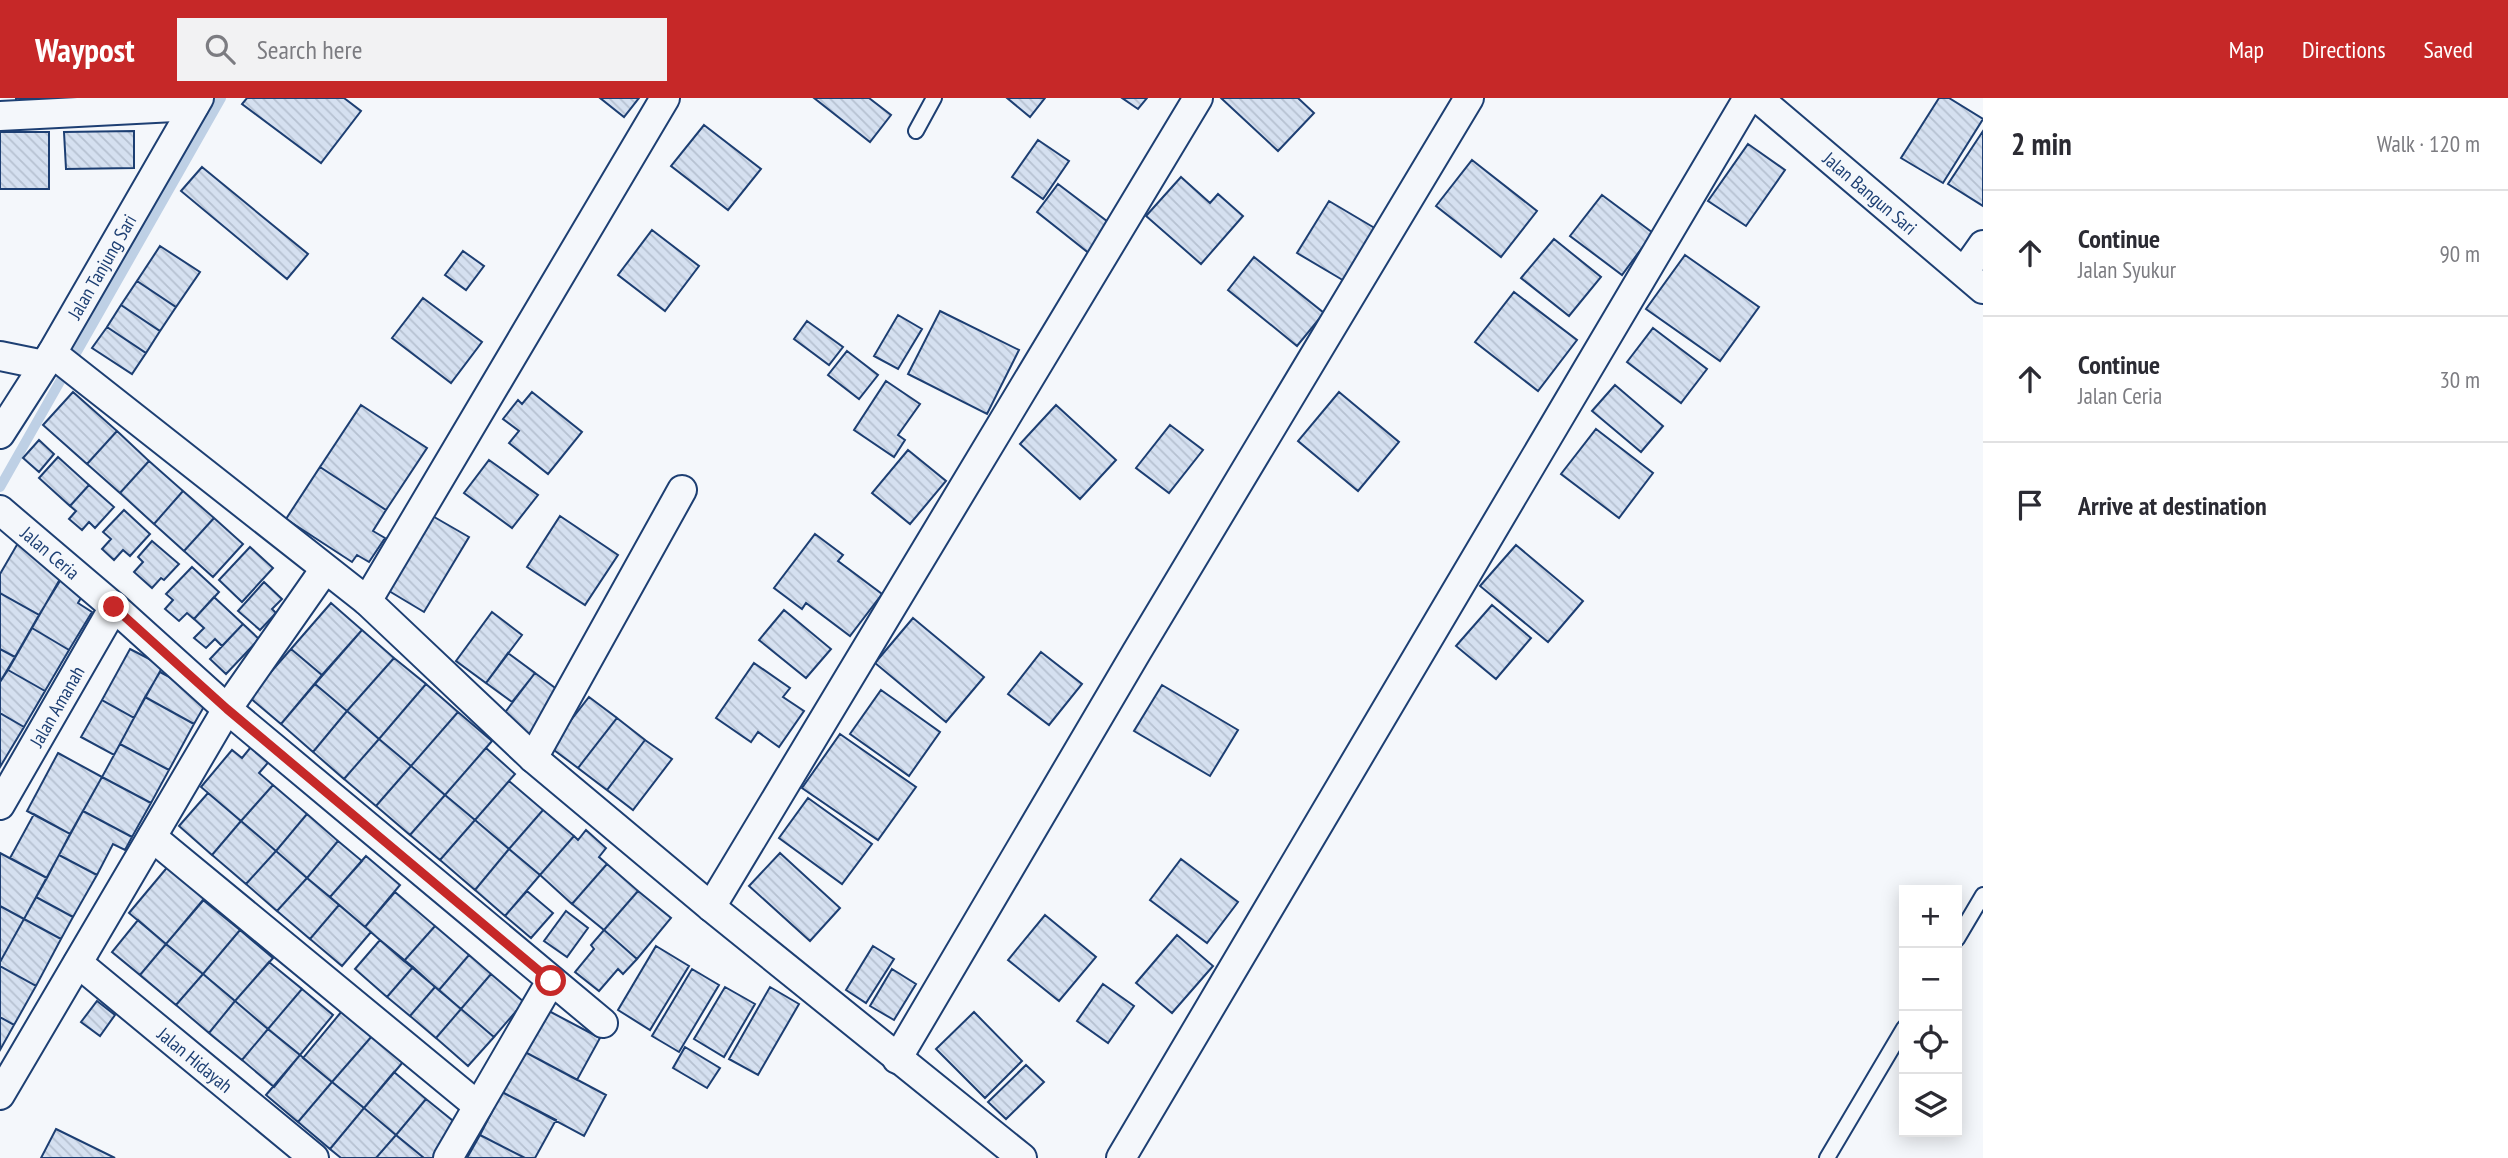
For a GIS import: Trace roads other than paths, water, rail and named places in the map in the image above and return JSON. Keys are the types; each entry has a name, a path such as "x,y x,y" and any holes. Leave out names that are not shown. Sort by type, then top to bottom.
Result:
{"street":[{"path":"367,601 665,98"},
{"path":"711,907 1198,98"},
{"path":"897,1059 1143,641 1469,98"},
{"path":"1122,1158 1748,98"},
{"name":"Jalan Bangun Sari","path":"1758,98 1974,280"},
{"path":"0,116 197,102"},
{"name":"Jalan Tanjung Sari","path":"0,434 48,359 197,102"},
{"path":"1974,280 1983,245"},
{"path":"0,356 48,359 367,601 533,758 711,907 1022,1158"},
{"path":"533,758 682,490"},
{"name":"Jalan Ceria","path":"3,522 114,607 227,709 603,1023"},
{"path":"0,1096 227,709 325,569"},
{"name":"Jalan Amanah","path":"0,805 114,607"},
{"path":"152,837 478,1106"},
{"name":"Jalan Hidayah","path":"78,963 298,1153"},
{"path":"448,1158 551,981"}],"lane":[{"path":"916,131 934,98"},
{"path":"1962,931 1983,895"},
{"path":"1827,1158 1899,1036"}],"waterway":[{"path":"0,487 221,98"}]}
